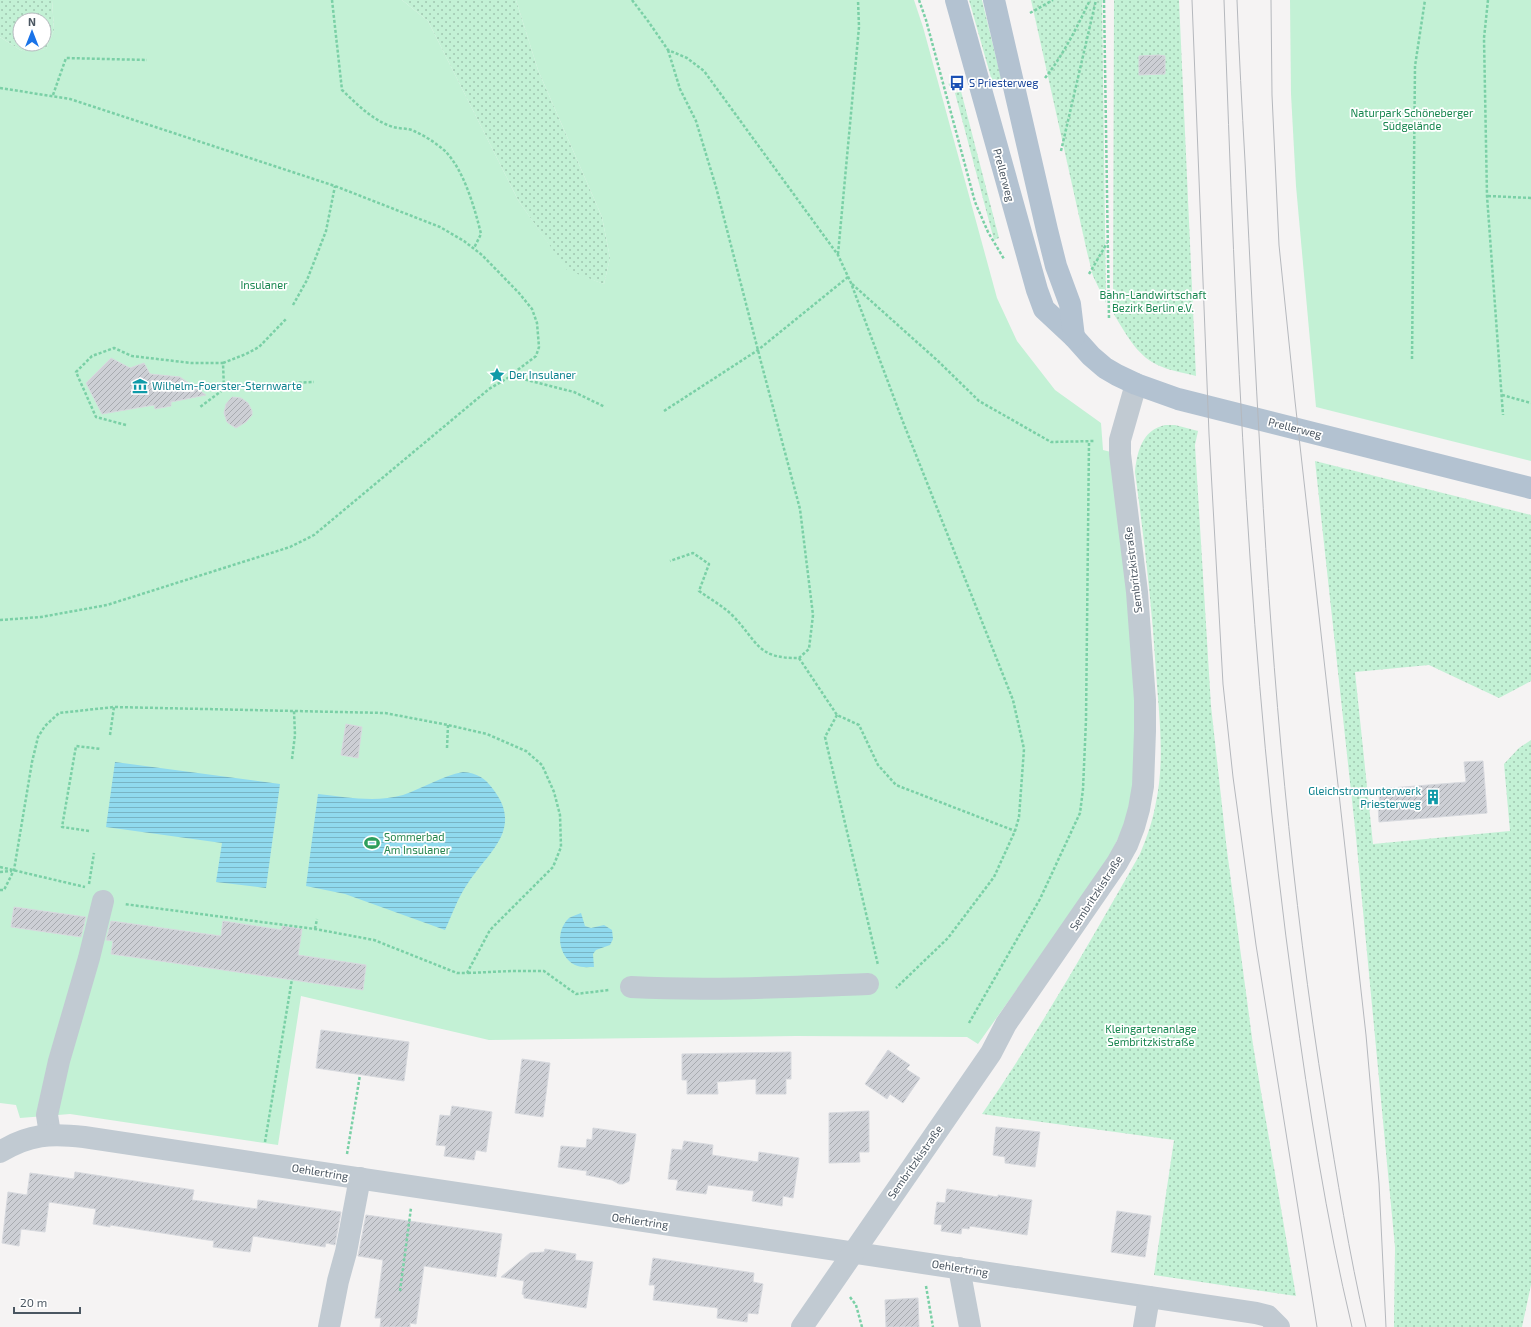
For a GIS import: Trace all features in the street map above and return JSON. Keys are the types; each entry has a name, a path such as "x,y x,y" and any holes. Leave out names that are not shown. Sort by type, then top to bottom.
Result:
{"main road":[{"name":"Prellerweg","path":"956,0 1037,290 1044,308 1091,356 1105,368 1136,384 1182,400 1531,488"},
{"path":"994,0 1054,259 1070,304 1074,337"}],"street":[{"name":"Sembritzkistraße","path":"802,1327 852,1252 988,1058 1006,1024 1106,880 1127,845 1134,827 1143,786 1145,754 1144,700 1137,592 1120,454 1120,440 1136,384"},
{"path":"50,1134 46,1120 59,1061 89,958 103,901"},
{"path":"631,987 667,989 794,987 874,977"},
{"name":"Oehlertring","path":"0,1152 26,1139 50,1134 92,1138 1256,1313 1268,1316 1279,1327"},
{"path":"329,1327 338,1281 346,1252 360,1178"},
{"path":"958,1268 970,1327"},
{"path":"1144,1327 1149,1297"}],"path":[{"path":"332,0 342,90 375,119 394,127 412,130 431,140 454,162 471,198 481,234 474,248"},
{"path":"632,0 668,50 680,89 696,121 716,187 800,509 813,614 809,649 799,658 784,658 770,655 755,644 732,615 699,590 709,564 693,553 670,561"},
{"path":"838,255 859,27 858,0"},
{"path":"919,0 926,20 975,202 988,232 1004,260"},
{"path":"1030,13 1053,0"},
{"path":"1045,78 1056,64 1066,47 1090,0"},
{"path":"1061,152 1096,0"},
{"path":"1104,0 1109,320"},
{"path":"1412,359 1415,66 1425,0"},
{"path":"1488,0 1484,38 1488,196 1503,415"},
{"path":"668,50 687,58 704,71 838,255 851,284 903,422 1014,700 1024,749 1022,800 1015,831 994,877 948,938 896,988"},
{"path":"53,96 66,58 147,60"},
{"path":"949,85 957,83"},
{"path":"0,88 70,99 335,186 440,227 464,241 482,255 532,308 537,322 539,347 536,356 511,376 489,389 314,534 290,547 107,605 41,618 0,620"},
{"path":"293,305 307,280 326,231 335,186"},
{"path":"1488,196 1531,198"},
{"path":"1089,274 1108,242"},
{"path":"664,411 758,350 848,277"},
{"path":"851,284 938,361 978,401 1051,442 1095,441"},
{"path":"126,425 96,416 76,372 92,356 114,348 132,356 191,364 223,364 260,347 287,318"},
{"path":"223,364 224,388"},
{"path":"511,376 574,392 605,407"},
{"path":"200,407 224,388 250,385 314,382"},
{"path":"1502,395 1531,403"},
{"path":"969,1023 1040,899 1080,813 1083,789 1086,720 1089,441"},
{"path":"799,658 837,715 859,726 878,765 896,785 1015,831"},
{"path":"110,735 114,707"},
{"path":"0,890 4,890 14,870 32,762 38,737 45,726 59,713 114,707 168,710 385,713 487,734 526,750 542,764 554,792 560,815 562,847 553,867 490,930 467,973"},
{"path":"292,759 295,735 294,711"},
{"path":"837,715 825,737 874,977"},
{"path":"447,748 448,725"},
{"path":"90,831 62,827 76,746 101,749"},
{"path":"90,878 94,853"},
{"path":"0,872 14,870"},
{"path":"203,913 315,929 374,940 457,973 544,971 576,994 631,987"},
{"path":"315,929 317,919"},
{"path":"264,1148 292,980"},
{"path":"346,1160 360,1075"},
{"path":"400,1291 411,1204"},
{"path":"925,1284 933,1327"},
{"path":"850,1297 856,1305 862,1327"}],"green space":[{"path":"0,0 52,0 54,30 52,35 52,12 12,12 12,45 0,37"},
{"name":"Insulaner","path":"52,0 402,0 428,21 518,200 567,270 604,284 610,258 602,217 538,70 516,0 914,0 923,27 997,298 1017,341 1055,390 1101,423 1103,450 1111,452 1132,634 1136,758 1129,815 1106,864 978,1044 967,1037 796,1036 489,1040 301,996 278,1145 70,1114 20,1118 16,1105 0,1103 0,37 12,45 12,52 52,52 52,35 54,30"},
{"path":"402,0 516,0 538,70 602,217 610,258 604,284 567,271 518,200 428,21"},
{"path":"969,0 982,0 1003,86 994,88"},
{"path":"1031,0 1102,0 1106,303 1093,276 1087,252"},
{"name":"Bahn-Landwirtschaft Bezirk Berlin e.V.","path":"1114,0 1179,0 1196,376 1162,367 1152,362 1140,352 1130,340 1113,313"},
{"name":"Naturpark Schöneberger Südgelände","path":"1290,0 1531,0 1531,461 1316,407 1296,186 1291,94"},
{"path":"961,91 999,238 994,240 955,93"},
{"name":"Kleingartenanlage Sembritzkistraße","path":"1165,425 1175,425 1198,431 1195,445 1211,706 1227,851 1253,1045 1296,1296 1154,1275 1174,1140 982,1114 1064,986 1140,854 1153,815 1159,786 1161,753 1160,721 1145,547 1135,472 1137,457 1142,443 1151,432"},
{"path":"1315,461 1531,515 1531,681 1499,698 1429,665 1355,672 1373,844 1510,831 1504,764 1519,748 1531,740 1531,1285 1522,1327 1394,1327 1395,1247 1356,837"}],"water":[{"path":"115,762 280,784 266,888 216,882 222,843 106,827"},
{"path":"463,772 480,777 493,789 502,803 505,816 504,828 500,839 493,850 464,888 445,930 345,894 306,886 318,794 360,799 382,799 403,795 448,776"},
{"path":"581,913 585,926 591,928 604,925 612,930 613,939 610,945 596,950 593,954 594,967 577,966 569,961 562,950 560,943 560,936 565,923 569,918"}],"building":[{"path":"1139,56 1165,56 1165,74 1139,75"},
{"name":"Wilhelm-Foerster-Sternwarte","path":"111,358 130,368 144,363 150,374 180,377 206,395 171,402 171,406 155,409 154,405 102,414 86,383"},
{"path":"232,397 241,398 248,403 252,411 252,415 246,422 236,428 227,422 224,413 226,404"},
{"path":"346,724 362,727 358,758 341,755"},
{"name":"Gleichstromunterwerk Priesterweg","path":"1483,761 1487,813 1379,822 1378,804 1380,804 1378,789 1466,782 1464,762"},
{"path":"14,907 86,917 81,937 11,927"},
{"path":"111,921 221,936 223,921 282,930 282,926 302,929 298,955 366,965 363,990 111,954 113,941 106,940"},
{"path":"321,1030 409,1042 404,1081 316,1068"},
{"path":"888,1050 910,1065 906,1069 920,1078 903,1103 890,1094 887,1099 865,1084"},
{"path":"791,1052 791,1079 786,1079 786,1094 756,1094 756,1079 717,1082 718,1094 687,1094 687,1080 682,1080 682,1054"},
{"path":"522,1059 550,1063 543,1117 515,1113"},
{"path":"452,1106 492,1112 486,1152 476,1150 474,1160 444,1156 446,1146 436,1145 440,1115 450,1116"},
{"path":"869,1111 869,1152 859,1152 860,1162 829,1163 829,1113"},
{"path":"996,1127 1040,1132 1035,1167 1005,1163 1005,1157 993,1155"},
{"path":"593,1128 636,1134 629,1181 619,1184 612,1180 586,1175 587,1171 558,1167 561,1146 586,1148 587,1139 592,1140"},
{"path":"684,1141 713,1145 712,1155 758,1162 759,1152 799,1158 793,1198 783,1196 782,1206 752,1201 754,1191 708,1185 706,1194 676,1190 678,1180 668,1179 672,1149 682,1150"},
{"path":"75,1172 194,1190 192,1200 257,1209 258,1200 341,1212 335,1245 326,1243 325,1247 253,1236 250,1252 213,1247 214,1241 110,1225 110,1227 93,1224 96,1209 49,1202 45,1232 21,1229 19,1246 2,1243 8,1192 27,1195 30,1173 74,1179"},
{"path":"947,1189 998,1197 998,1195 1032,1200 1027,1235 970,1226 969,1229 962,1228 961,1234 941,1231 942,1225 934,1224 937,1202 945,1203"},
{"path":"1117,1211 1151,1216 1145,1257 1111,1252"},
{"path":"366,1215 502,1234 496,1277 424,1266 416,1324 410,1323 410,1327 380,1327 381,1318 375,1318 383,1260 358,1256"},
{"path":"545,1249 576,1254 575,1260 593,1262 586,1308 524,1298 524,1295 522,1294 524,1281 501,1277 530,1253 544,1252"},
{"path":"653,1258 754,1273 753,1282 763,1284 758,1314 748,1313 747,1322 717,1318 718,1308 653,1300 655,1285 649,1285"},
{"path":"918,1298 919,1327 886,1327 885,1300"}],"tram line":[{"path":"1192,0 1209,434 1223,684 1233,777 1256,945 1317,1327"},
{"path":"1224,0 1239,375 1246,500 1265,749 1278,873 1306,1080 1326,1204 1352,1327"},
{"path":"1237,0 1266,548 1271,628 1285,787 1302,945 1313,1024 1344,1215 1366,1327"},
{"path":"1271,0 1272,95 1279,245 1366,1035 1379,1183 1386,1327"}],"place":[{"name":"S Priesterweg","path":"957,83"},
{"name":"Der Insulaner","path":"497,375"},
{"name":"Wilhelm-Foerster-Sternwarte","path":"140,386"},
{"name":"Gleichstromunterwerk Priesterweg","path":"1433,797"},
{"name":"Sommerbad Am Insulaner","path":"372,843"}]}
